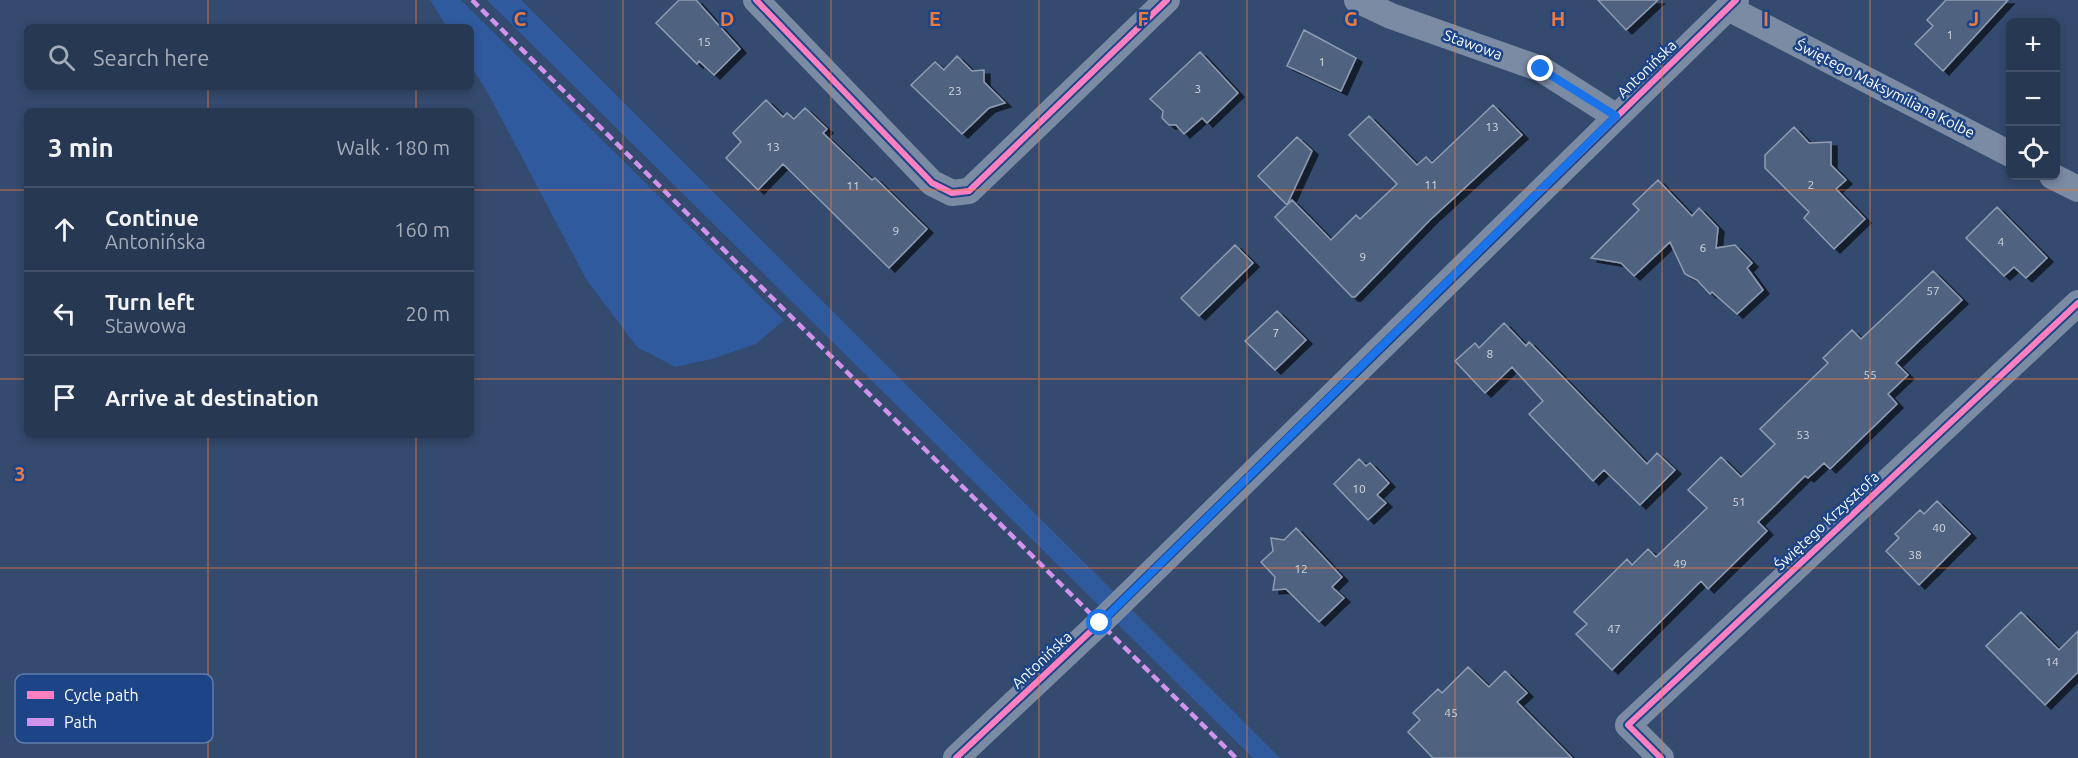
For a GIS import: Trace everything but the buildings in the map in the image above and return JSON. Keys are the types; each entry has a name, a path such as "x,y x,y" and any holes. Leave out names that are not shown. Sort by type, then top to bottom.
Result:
{"street":[{"path":"756,0 932,183 952,194 969,191 1167,0"},
{"name":"Stawowa","path":"1357,0 1391,16 1541,69 1616,116"},
{"name":"Antonińska","path":"956,758 1109,615 1732,4"},
{"name":"Świętego Maksymiliana Kolbe","path":"1732,4 2006,152"},
{"name":"Świętego Krzysztofa","path":"1661,758 1628,725 2078,303"}],"shaded area":[{"path":"430,0 461,0 784,320 756,344 712,359 675,367 637,347 586,279 474,71 474,24 445,24"},
{"path":"487,0 521,0 1280,758 1253,758"}],"marked path":[{"path":"472,0 1236,758"}],"cycle path":[{"path":"756,0 932,183 952,193 969,191 1167,0"},
{"path":"956,758 1109,614 1736,0"},
{"path":"1661,758 1628,725 2078,303"}],"route":[{"path":"1100,623 1616,116 1541,69"}]}
